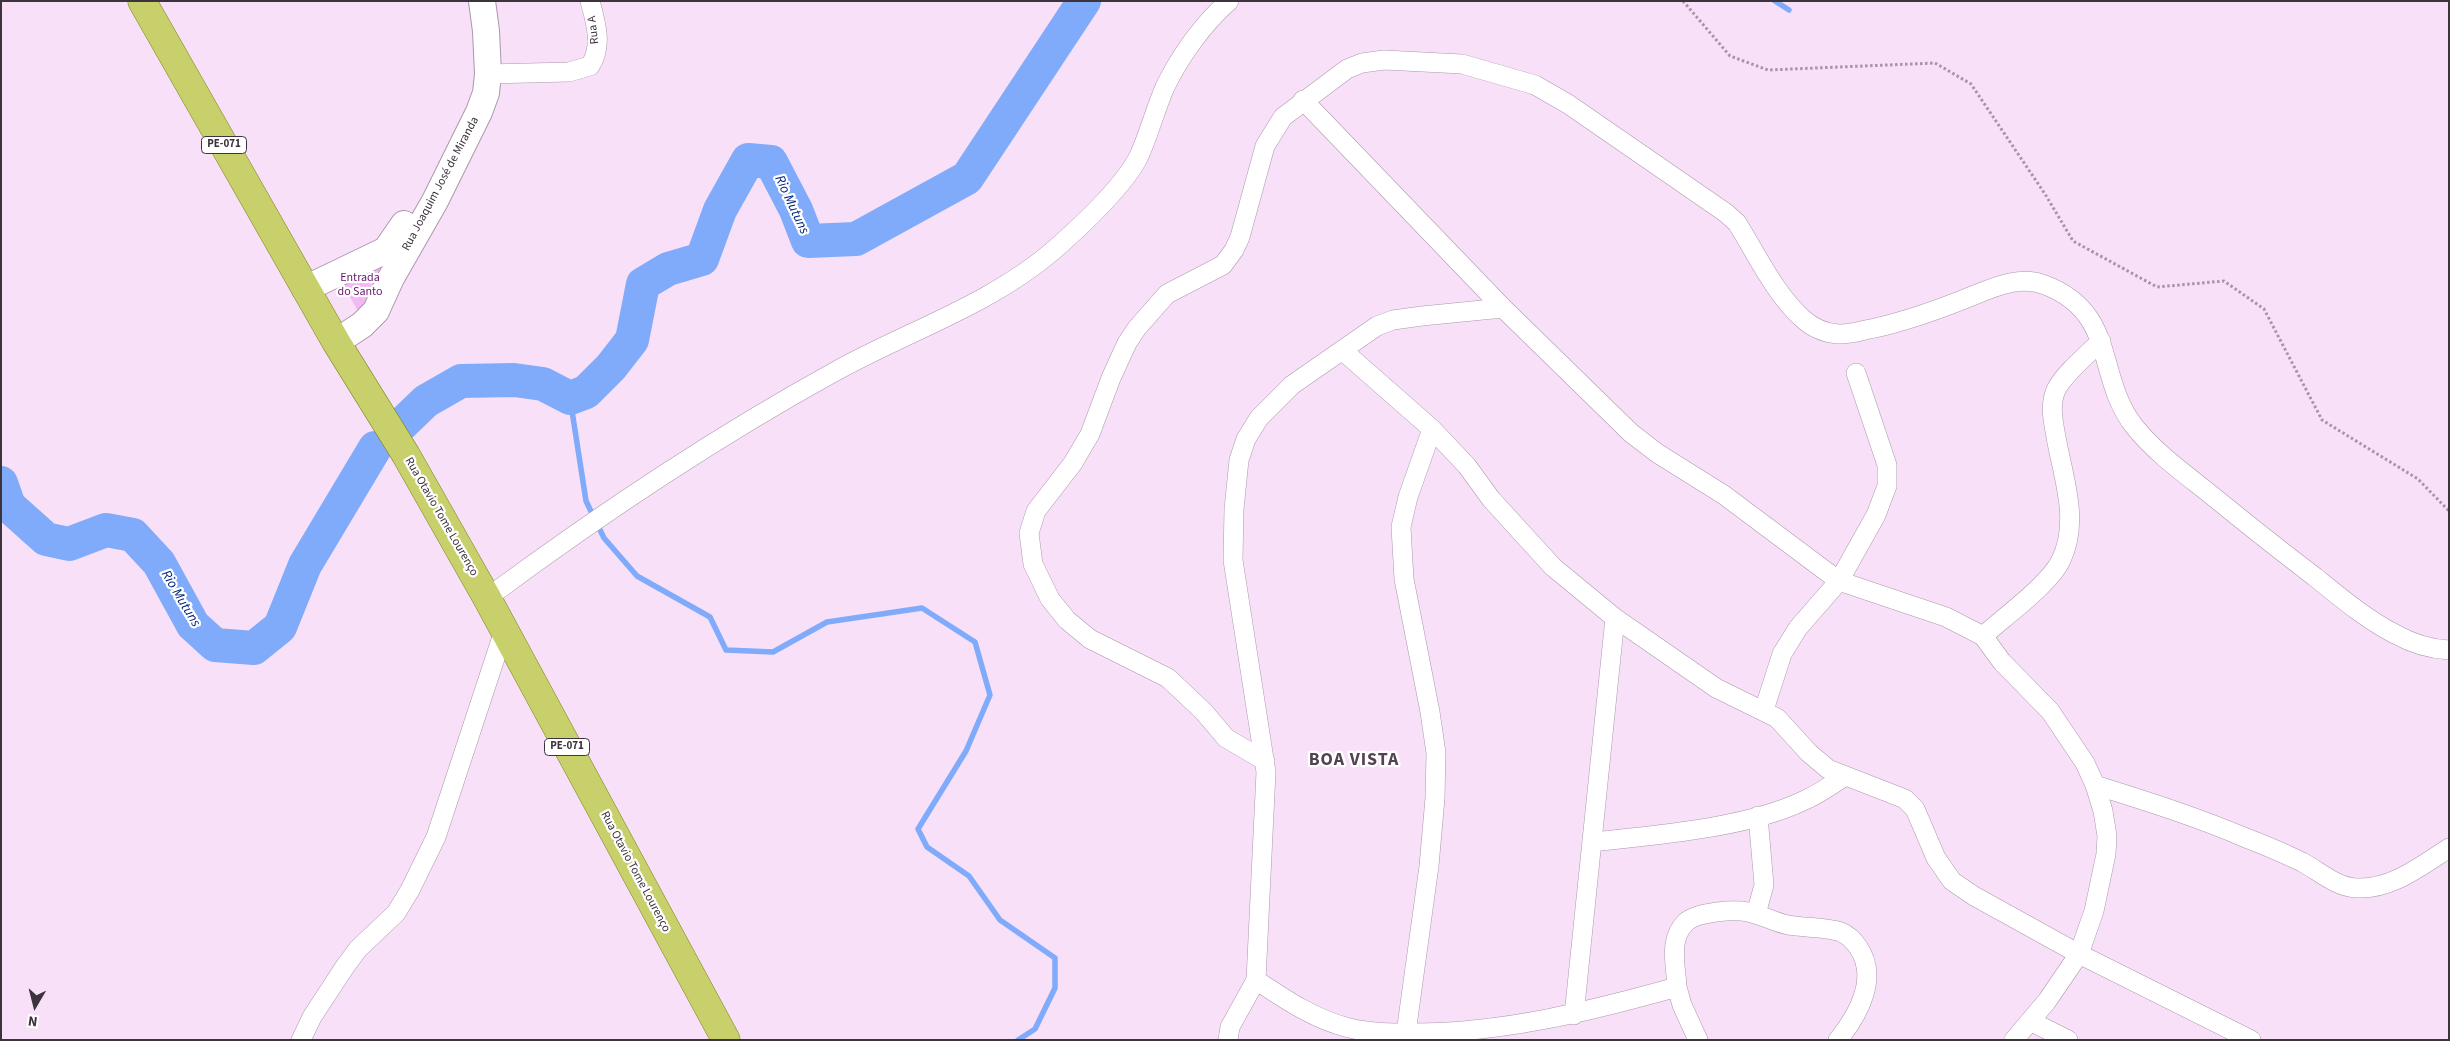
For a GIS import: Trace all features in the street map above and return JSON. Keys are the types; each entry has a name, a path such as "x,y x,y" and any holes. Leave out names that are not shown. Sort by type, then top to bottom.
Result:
{"main road":[{"name":"Rua Otavio Tome Lourenço","path":"142,1 305,289 406,455 487,598 726,1040"}],"street":[{"name":"Rua Joaquim José de Miranda","path":"336,342 362,325 376,311 436,183 469,89 472,73 465,1"},
{"name":"Rua Joaquim José de Miranda","path":"305,289 386,250 436,183 479,112 486,93 488,74 486,31 482,1"},
{"name":"Rua A","path":"488,74 570,72 590,66 595,59 598,46 596,26 590,1"},
{"path":"487,598 584,526 738,427 838,370 984,299 1024,274 1053,251 1088,218 1126,175 1138,157 1165,88 1183,56 1205,26 1229,1"},
{"path":"1265,761 1226,738 1204,712 1168,678 1090,638 1067,620 1050,599 1033,564 1029,533 1036,511 1073,463 1090,434 1119,360 1136,328 1167,294 1208,274 1223,265 1229,257 1240,237 1265,146 1284,117 1303,100 1347,69 1362,63 1384,60 1462,64 1499,73 1535,85 1568,104 1726,213 1737,223 1789,304 1814,327 1840,334 1858,332 1911,320 1996,286 2017,281 2033,281 2064,294 2082,307 2101,341 2118,396 2125,411 2134,426 2153,445 2252,528 2362,615 2417,645 2449,650"},
{"path":"1303,100 1503,308 1631,433 1657,453 1724,495 1839,581 1946,617 1983,636 2002,662 2050,711 2085,763 2095,785 2103,811 2107,836 2106,854 2094,911 2079,954 2032,1022 2014,1040"},
{"path":"1228,1040 1230,1028 1256,980 1265,761 1233,560 1234,509 1239,460 1246,439 1259,418 1292,386 1377,326 1393,320 1503,308"},
{"path":"1983,636 2049,577 2064,553 2070,532 2070,516 2052,404 2057,387 2101,341"},
{"path":"1342,350 1432,429 1467,466 1532,546 1553,567 1615,618 1716,688 1777,718 1809,753 1828,769 1844,777 1905,799 1915,809 1936,858 1952,881 1974,896 2079,954 2251,1040"},
{"path":"1764,710 1782,654 1798,628 1839,581 1884,498 1889,478 1881,445 1856,373"},
{"path":"1406,1033 1428,866 1435,798 1436,753 1430,712 1404,579 1401,527 1408,497 1432,429"},
{"path":"1574,1015 1582,921 1593,842 1615,618"},
{"path":"301,1040 312,1016 344,968 358,949 396,914 410,890 436,837 504,631"},
{"path":"1593,842 1677,831 1758,816 1804,801 1844,777"},
{"path":"2095,785 2163,806 2246,838 2303,863 2333,881 2356,888 2377,886 2394,881 2449,848"},
{"path":"1756,914 1764,885 1758,816"},
{"path":"1698,1040 1682,1005 1677,987 1674,944 1676,935 1687,921 1713,913 1740,911 1756,914 1786,925 1841,932 1856,944 1865,957 1868,978 1864,995 1848,1028 1838,1040"},
{"path":"1256,980 1290,1004 1331,1023 1351,1029 1406,1033 1472,1030 1574,1015 1677,987"},
{"path":"2032,1022 2068,1040"}],"path":[{"path":"1684,1 1730,56 1768,70 1935,63 1971,84 2045,194 2073,241 2157,287 2224,281 2264,309 2322,420 2418,479 2449,511"}],"green space":[{"name":"Entrada do Santo","path":"390,253 362,318 339,278"}],"waterway":[{"name":"Rio Mutuns","path":"401,425 426,401 461,381 514,380 543,384 570,398 586,392 611,367 632,340 643,284 668,269 702,259 720,210 748,160 771,162 796,210 808,241 856,239 967,178 1084,1"},
{"path":"1775,1 1789,10"},
{"path":"570,398 586,501 604,538 637,576 710,617 726,650 773,652 827,622 922,608 975,642 990,695 966,751 918,829 927,847 969,876 1000,920 1055,958 1055,988 1035,1029 1018,1040"},
{"name":"Rio Mutuns","path":"1,483 9,506 46,539 69,544 106,530 133,535 159,563 193,625 215,645 254,648 280,627 305,565 375,448"}],"district":[{"name":"BOA VISTA","path":"1354,761"}]}
